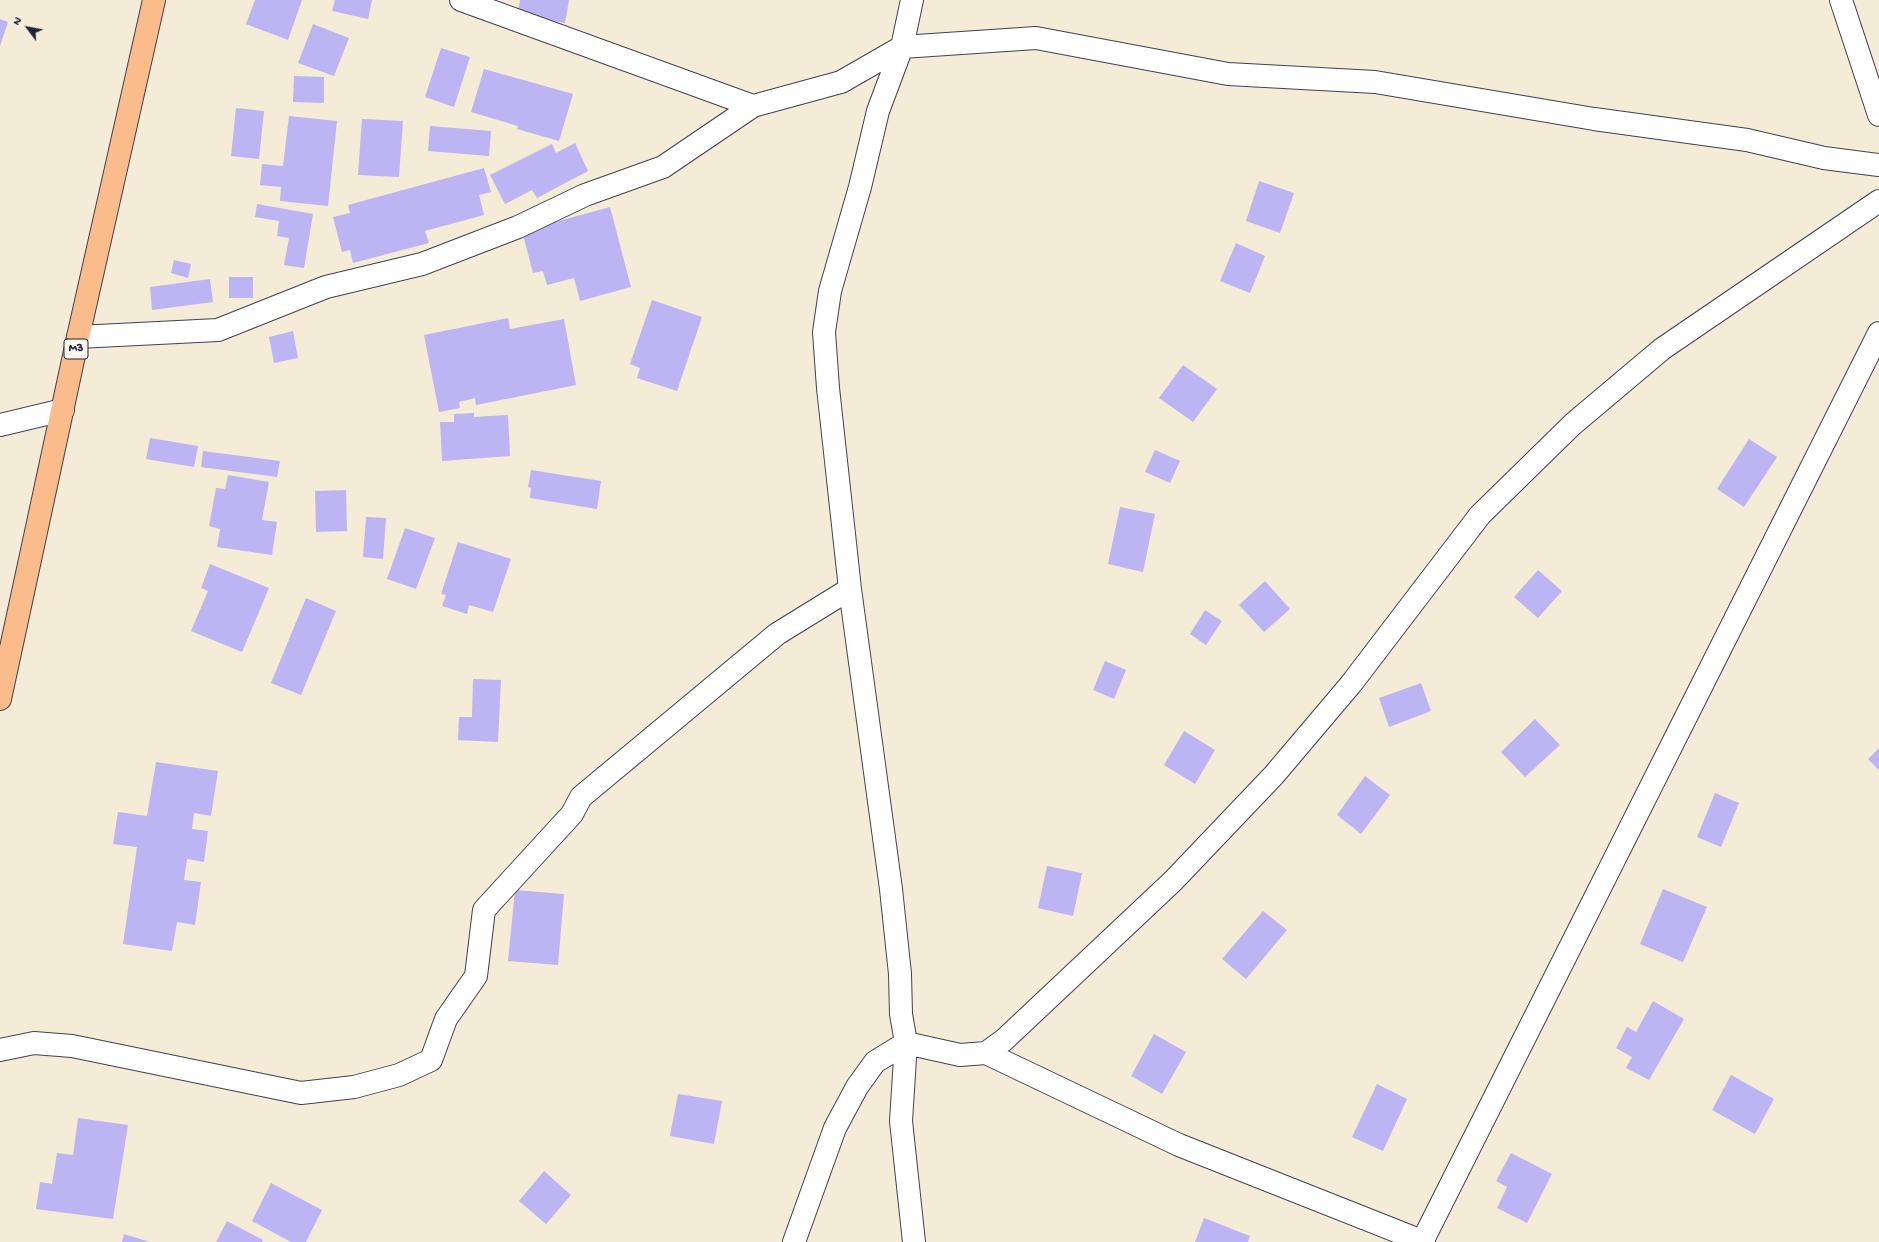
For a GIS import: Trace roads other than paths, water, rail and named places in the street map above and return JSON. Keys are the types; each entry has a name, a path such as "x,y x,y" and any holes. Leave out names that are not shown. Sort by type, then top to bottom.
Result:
{"main road":[{"name":"M3","path":"0,698 64,410 78,337 154,0"}],"street":[{"path":"461,0 753,106"},
{"path":"912,0 902,47 878,111 860,187 830,291 824,332 828,388 850,589 891,889 900,974 901,1014 906,1043 901,1121 914,1242"},
{"path":"1841,0 1879,115"},
{"path":"78,337 218,330 326,287 422,264 518,227 585,195 663,167 753,106 840,82 902,47 1036,38 1228,74 1376,82 1594,119 1747,140 1824,158 1879,165"},
{"path":"986,1053 1004,1040 1173,881 1268,781 1351,684 1480,515 1573,424 1662,350 1879,201"},
{"path":"794,1242 835,1128 857,1087 875,1062 906,1043 960,1055 986,1053 1179,1145 1423,1242 1879,333"},
{"path":"0,425 64,410"},
{"path":"0,1050 34,1043 72,1046 301,1093 354,1087 399,1075 431,1060 446,1019 476,976 484,910 572,814 581,797 777,634 850,589"}]}
